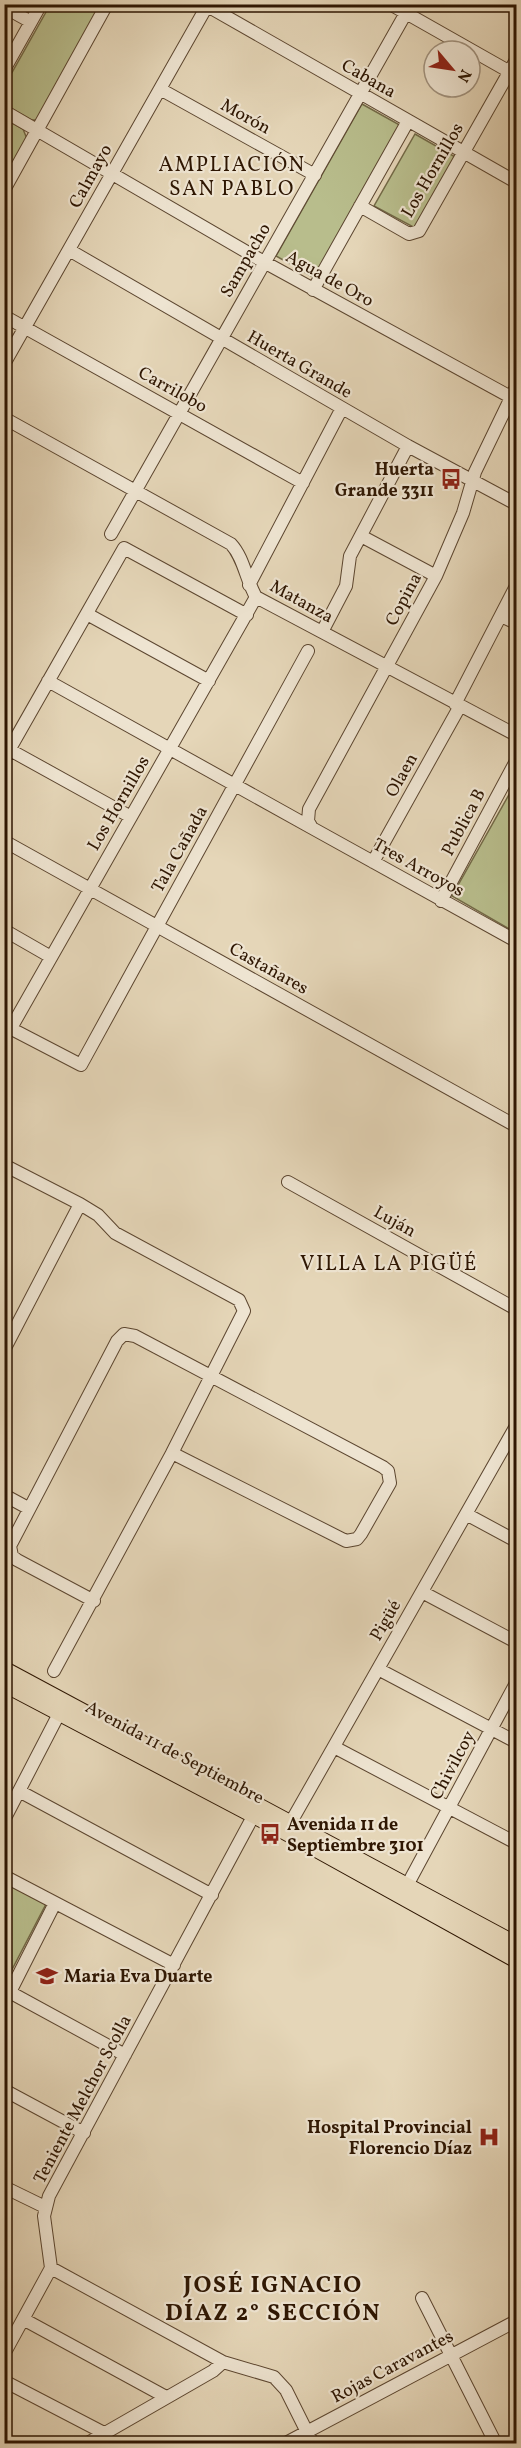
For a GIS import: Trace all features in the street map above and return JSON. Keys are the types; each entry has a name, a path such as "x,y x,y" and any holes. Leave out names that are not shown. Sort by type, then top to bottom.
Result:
{"main road":[{"name":"Avenida 11 de Septiembre","path":"6,1676 405,1890 516,1944"},
{"name":"Avenida 11 de Septiembre","path":"405,1890 516,1959"}],"street":[{"path":"4,70 41,4"},
{"path":"4,190 106,4"},
{"path":"390,4 408,9 510,72"},
{"name":"Calmayo","path":"4,363 206,5"},
{"name":"Cabana","path":"206,5 516,182"},
{"path":"4,7 31,22"},
{"name":"Sampacho","path":"111,534 408,9"},
{"name":"Los Hornillos","path":"360,206 414,234 419,231 516,60"},
{"name":"Morón","path":"159,88 315,175"},
{"name":"Agua de Oro","path":"4,111 313,290 515,395"},
{"path":"313,290 408,121"},
{"name":"Huerta Grande","path":"69,250 408,446 516,504"},
{"name":"Carrilobo","path":"4,316 303,483"},
{"name":"Copina","path":"310,825 309,809 436,576 464,513 472,480 515,395"},
{"path":"249,585 342,408"},
{"name":"Matanza","path":"4,418 231,544 237,550 249,585 256,597 516,735"},
{"path":"322,632 346,586 350,556 408,446"},
{"path":"361,536 436,576"},
{"path":"131,817 7,754 124,548 247,615"},
{"name":"Olaen","path":"373,862 458,705 516,586"},
{"name":"Los Hornillos","path":"8,1026 51,957 256,597"},
{"path":"87,614 209,681"},
{"path":"501,616 516,623"},
{"name":"Tala Cañada","path":"8,1026 81,1065 308,651"},
{"name":"Tres Arroyos","path":"48,681 310,825 441,901 515,937"},
{"name":"Publica B","path":"441,901 516,761"},
{"name":"Castañares","path":"4,841 516,1126"},
{"path":"4,930 51,957"},
{"path":"4,1166 80,1204 98,1215 116,1233 243,1305 242,1317 172,1454 54,1671"},
{"name":"Luján","path":"288,1182 516,1309"},
{"path":"4,1350 80,1204"},
{"path":"94,1601 12,1556 10,1546 117,1341 124,1334 135,1336 383,1467 388,1471 390,1483 361,1534 357,1539 346,1541 172,1454"},
{"name":"Pigüé","path":"288,1826 516,1426"},
{"path":"4,1495 28,1508"},
{"path":"466,1514 516,1541"},
{"path":"422,1592 516,1642"},
{"path":"378,1669 516,1742"},
{"name":"Chivilcoy","path":"405,1890 516,1683"},
{"path":"4,1820 63,1707"},
{"path":"334,1747 516,1843"},
{"path":"19,1791 212,1895"},
{"name":"Teniente Melchor Scolla","path":"51,2268 45,2207 257,1810"},
{"path":"4,1876 174,1965"},
{"path":"55,1903 7,1991 125,2055"},
{"path":"4,2090 84,2133"},
{"path":"4,2187 45,2207"},
{"path":"4,2354 51,2268 223,2362 267,2374 282,2384 313,2444"},
{"path":"422,2298 496,2444"},
{"path":"23,2319 166,2397"},
{"name":"Rojas Caravantes","path":"284,2444 516,2321"},
{"path":"86,2444 108,2438 166,2397 213,2371 223,2362"},
{"path":"4,2381 108,2438"}],"green space":[{"path":"50,5 107,5 38,120 31,120 5,105 5,85"},
{"path":"362,104 405,128 318,280 276,256"},
{"path":"5,119 23,129 27,139 5,180"},
{"path":"415,134 457,158 417,229 374,206"},
{"path":"516,782 516,920 511,930 452,896"},
{"path":"4,1881 46,1904 5,1983 4,1982"}],"place":[{"name":"Huerta Grande 3311","path":"451,479"},
{"name":"Avenida 11 de Septiembre 3101","path":"270,1834"},
{"name":"Maria Eva Duarte","path":"47,1976"},
{"name":"Hospital Provincial Florencio Díaz","path":"489,2137"}],"district":[{"name":"AMPLIACIÓN SAN PABLO","path":"232,176"},
{"name":"VILLA LA PIGÜÉ","path":"389,1263"},
{"name":"JOSÉ IGNACIO DÍAZ 2° SECCIÓN","path":"273,2298"}]}
